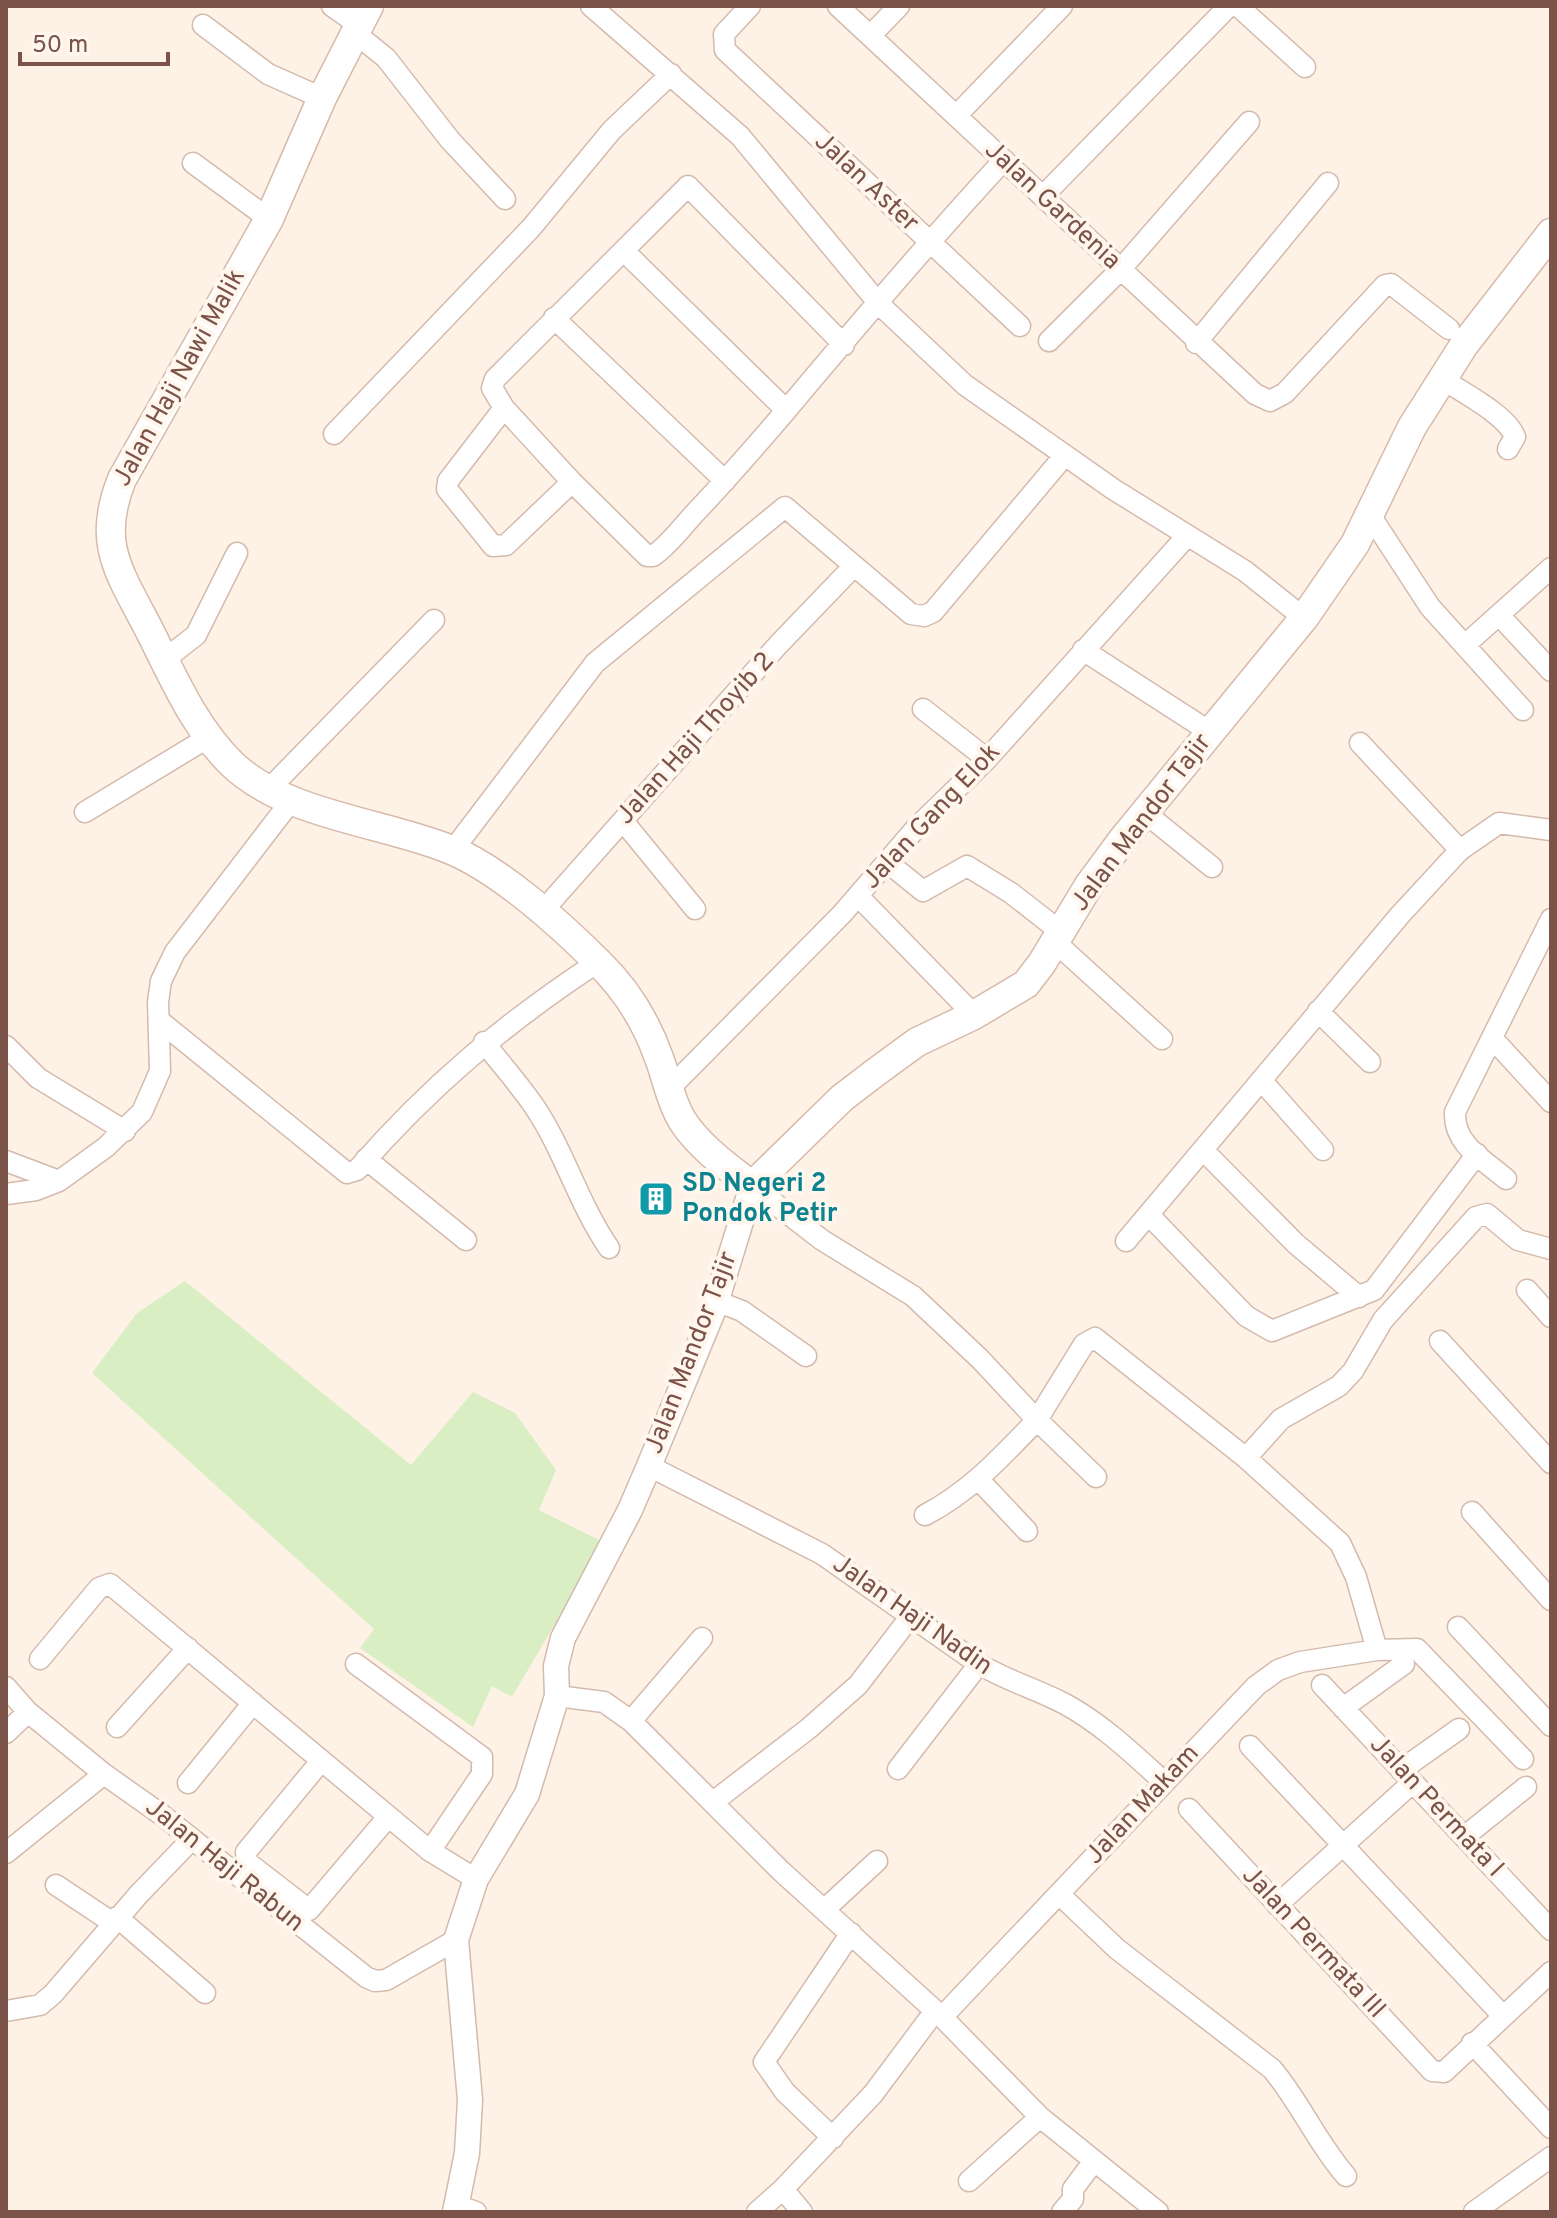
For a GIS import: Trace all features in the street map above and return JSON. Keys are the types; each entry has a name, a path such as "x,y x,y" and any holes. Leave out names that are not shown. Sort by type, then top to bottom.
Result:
{"main road":[{"name":"Jalan Haji Nawi Malik","path":"361,21 322,98 269,219 157,414 110,509 108,528 115,559 193,715 233,765 280,795 453,850 541,913 598,962 627,992 645,1025 668,1090 683,1121 703,1145 752,1186"},
{"name":"Jalan Mandor Tajir","path":"752,1186 842,1098 917,1042 974,1015 1026,984 1089,885 1144,812 1304,618 1355,544 1412,427 1442,379 1490,310 1551,233"}],"street":[{"path":"332,6 361,21 450,140 505,199"},
{"path":"591,6 740,136 879,304 965,385 1065,455 1245,571 1304,618"},
{"name":"Jalan Aster","path":"750,6 724,34 725,50 1020,326"},
{"name":"Jalan Gardenia","path":"838,6 1196,343 1255,394 1270,401 1285,393 1385,285 1391,284 1449,329"},
{"path":"870,36 899,6"},
{"path":"956,116 1062,6"},
{"path":"1043,196 1229,6"},
{"path":"1238,6 1305,67"},
{"path":"203,25 268,74 322,98"},
{"path":"334,434 531,228 612,130 671,74"},
{"path":"1049,341 1120,270 1249,122"},
{"path":"844,345 688,186 625,252 554,318 495,379 492,388 504,408 572,482 647,556 653,556 725,481 786,410 844,345 879,304 929,241 1004,160"},
{"path":"193,163 269,219"},
{"path":"1196,343 1328,183"},
{"path":"625,252 786,410"},
{"path":"554,318 725,481"},
{"path":"1442,379 1487,408 1513,431 1515,437 1508,449"},
{"path":"504,408 448,481 447,489 493,546 506,545 572,482"},
{"path":"453,850 595,663 785,507 911,614 924,616 933,612 1065,455"},
{"path":"1370,515 1430,607 1523,710"},
{"name":"Jalan Gang Elok","path":"668,1090 987,759 1187,536"},
{"path":"164,660 196,635 237,553"},
{"name":"Jalan Haji Thoyib 2","path":"541,913 778,645 853,567"},
{"path":"1465,645 1551,568"},
{"path":"1499,615 1551,671"},
{"path":"6,1194 36,1190 59,1181 125,1131 142,1112 160,1071 161,1022 158,1002 161,981 175,952 280,795 434,620"},
{"path":"1083,650 1210,732"},
{"path":"923,709 987,759"},
{"path":"85,812 209,737"},
{"path":"1360,743 1460,850"},
{"path":"1144,812 1212,867"},
{"path":"623,821 695,909"},
{"path":"1126,1241 1318,1011 1460,850 1499,823 1551,830"},
{"path":"887,862 923,891 967,866 1058,937 1162,1039"},
{"path":"858,896 974,1015"},
{"path":"1506,1179 1454,1129 1455,1112 1551,919"},
{"path":"1536,954 1551,970"},
{"path":"161,1022 256,1095 347,1173 357,1170 428,1093 484,1042 598,962"},
{"path":"1318,1011 1370,1062"},
{"path":"1492,1038 1551,1102"},
{"path":"484,1042 534,1106 582,1205 609,1248"},
{"path":"6,1046 38,1078 125,1131"},
{"path":"1261,1080 1323,1150"},
{"path":"1203,1150 1296,1244 1359,1297"},
{"path":"1149,1215 1257,1325 1278,1329 1374,1290 1477,1154"},
{"path":"366,1159 466,1240"},
{"path":"6,1161 59,1181"},
{"path":"752,1186 822,1240 913,1296 1096,1477"},
{"name":"Jalan Mandor Tajir","path":"463,2210 470,2100 456,1940 476,1879 527,1794 548,1736 557,1696 556,1666 563,1638 630,1510 649,1466 716,1301 752,1186"},
{"path":"1246,1458 1281,1419 1339,1386 1353,1371 1383,1320 1476,1217 1487,1214 1518,1240 1551,1249"},
{"path":"1527,1290 1551,1317"},
{"path":"716,1301 742,1311 806,1356"},
{"path":"925,1515 979,1480 1037,1420 1084,1344 1095,1338 1246,1458 1346,1550 1377,1650"},
{"path":"1440,1341 1551,1463"},
{"name":"Jalan Haji Nadin","path":"649,1466 822,1554 979,1664 1007,1681 1066,1704 1117,1739 1164,1782"},
{"path":"979,1480 1027,1531"},
{"path":"1472,1512 1551,1600"},
{"path":"40,1659 105,1584 110,1584 430,1851 476,1879"},
{"path":"713,1802 789,1745 858,1685 911,1616"},
{"path":"1458,1627 1551,1726"},
{"path":"631,1721 702,1638"},
{"path":"117,1727 188,1648"},
{"name":"Jalan Makam","path":"757,2212 833,2138 939,2014 1060,1895 1224,1717 1278,1670 1300,1662 1377,1650 1421,1651 1523,1759"},
{"path":"356,1664 482,1757 482,1774 430,1851"},
{"path":"898,1769 979,1664"},
{"path":"1343,1708 1404,1664"},
{"name":"Jalan Permata I","path":"1322,1685 1551,1930"},
{"name":"Jalan Haji Rabun","path":"6,1687 28,1712 104,1774 192,1839 303,1930 375,1981 386,1980 456,1940"},
{"path":"557,1696 604,1702 631,1721 825,1909 939,2014 1040,2117 1158,2212"},
{"path":"188,1783 253,1703"},
{"path":"6,1733 28,1712"},
{"path":"1277,1905 1344,1844 1407,1776 1459,1729"},
{"path":"1250,1746 1503,2016"},
{"path":"321,1761 246,1852 247,1862 309,1910 388,1817"},
{"path":"6,1853 104,1774"},
{"path":"1464,1837 1526,1787"},
{"name":"Jalan Permata III","path":"1189,1809 1437,2074 1472,2043"},
{"path":"6,2011 40,2005 53,1994 115,1920 192,1839"},
{"path":"825,1909 877,1861"},
{"path":"56,1885 115,1920 205,1993"},
{"path":"1060,1895 1117,1949 1272,2069 1331,2159 1346,2176"},
{"path":"833,2138 785,2092 764,2062 851,1933"},
{"path":"1548,1982 1472,2043 1551,2128"},
{"path":"969,2181 1040,2117"},
{"path":"1474,2212 1551,2157"},
{"path":"1062,2212 1073,2199 1073,2189 1094,2161"},
{"path":"783,2189 802,2212"}],"green space":[{"path":"185,1281 411,1465 473,1392 515,1413 556,1470 539,1510 603,1542 512,1697 492,1686 473,1727 360,1648 374,1629 92,1373 137,1313"}],"place":[{"name":"SD Negeri 2 Pondok Petir","path":"656,1199"}]}
